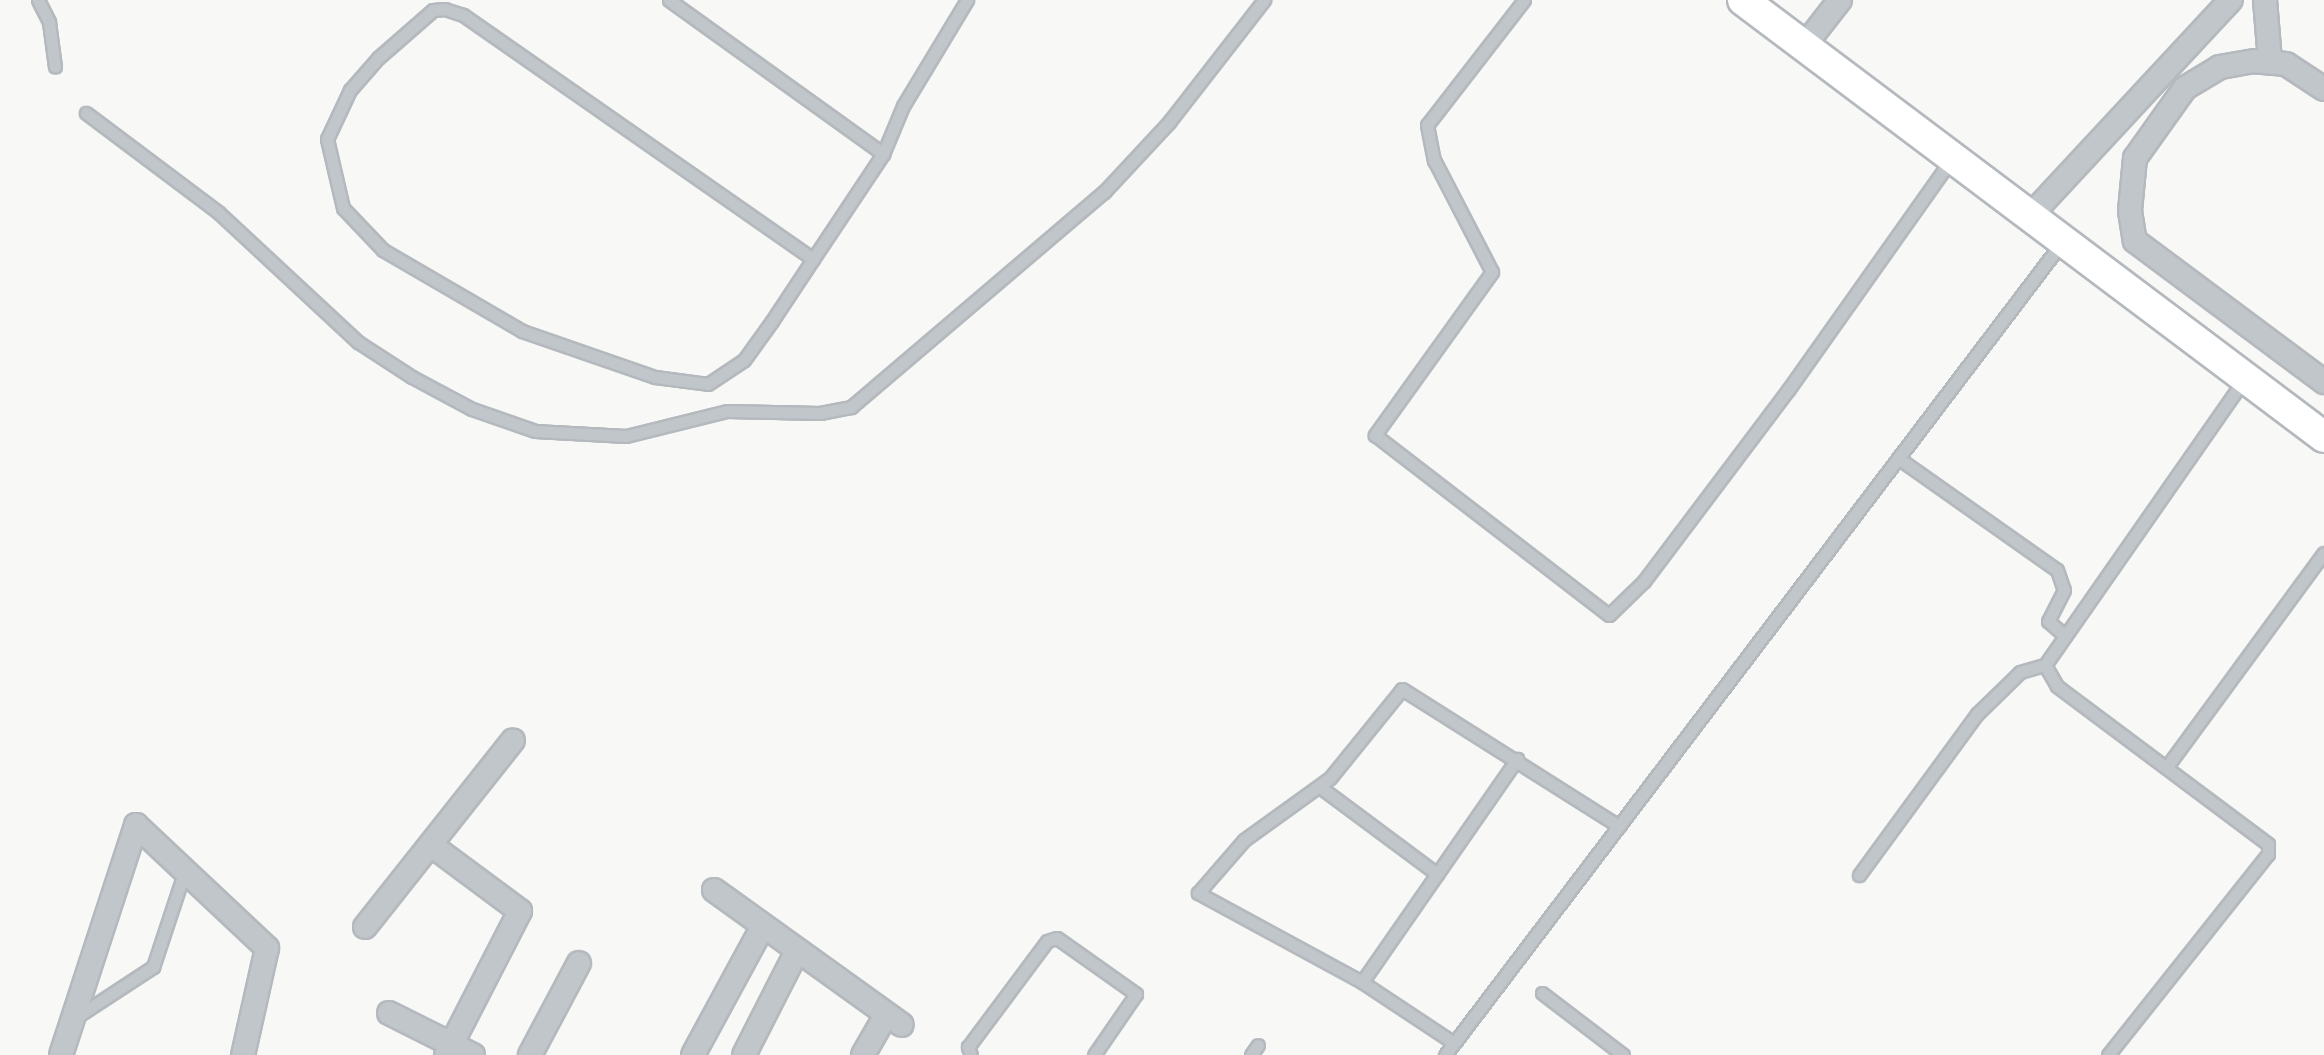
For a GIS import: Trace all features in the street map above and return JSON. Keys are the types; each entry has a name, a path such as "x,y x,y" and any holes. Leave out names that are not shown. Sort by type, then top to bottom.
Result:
{"main road":[{"path":"1743,0 2324,437"}],"street":[{"path":"1804,46 1840,0"},
{"path":"2030,216 2231,0"},
{"path":"2266,0 2270,61"},
{"path":"2324,89 2300,70 2270,61 2220,67 2185,88 2160,116 2135,158 2135,241 2324,382"},
{"path":"2098,142 2135,158"},
{"path":"365,927 513,740"},
{"path":"61,1055 136,825 186,866 267,948 242,1055"},
{"path":"389,1012 457,1051 520,910 432,845"},
{"path":"714,890 894,1020 863,1055"},
{"path":"692,1055 763,926"},
{"path":"744,1055 797,950"},
{"path":"530,1055 579,963"}],"lane":[{"path":"38,0 49,22 55,67"},
{"path":"669,0 883,154"},
{"path":"813,259 463,15 445,10 433,10 378,58 350,90 327,139 343,208 383,250 522,331 688,386 722,377 744,360 813,259 883,154 903,106 967,0"},
{"path":"86,113 219,214 358,342 412,377 472,408 536,430 626,436 727,411 820,413 851,407 949,330 1116,180 1264,0"},
{"path":"1524,0 1426,125 1434,160 1492,272 1375,435 1610,615 1644,581 1764,422 1953,158"},
{"path":"1445,1055 2064,241"},
{"path":"1859,875 1977,714 2020,672 2045,666 2063,634 2246,378"},
{"path":"1898,458 2057,570 2064,590 2048,621 2063,634"},
{"path":"2168,766 2324,553"},
{"path":"2045,666 2057,686 2262,835 2268,854 2108,1055"},
{"path":"1454,1043 1362,982 1198,892 1244,840 1320,787 1402,689 1618,826"},
{"path":"1362,982 1517,759"},
{"path":"1320,787 1437,874"},
{"path":"74,1019 153,967 186,866"},
{"path":"971,1055 968,1047 1047,940 1057,938 1136,994 1094,1055"},
{"path":"1542,993 1623,1055"}]}
